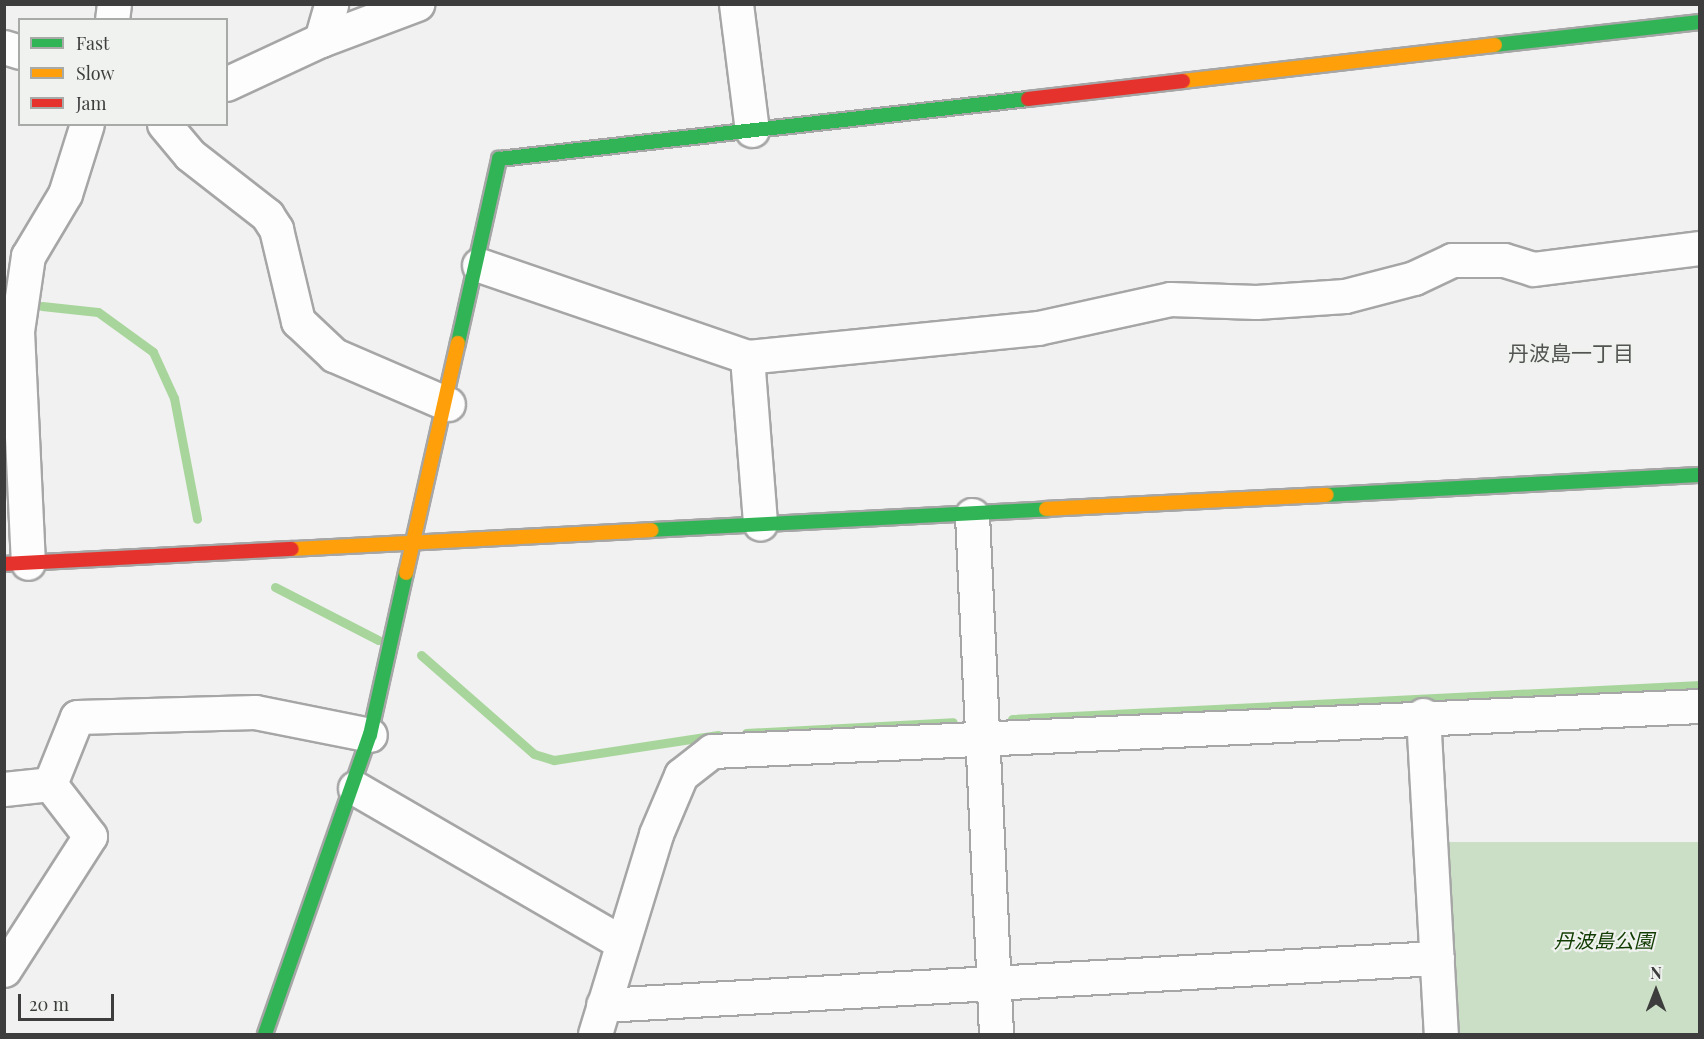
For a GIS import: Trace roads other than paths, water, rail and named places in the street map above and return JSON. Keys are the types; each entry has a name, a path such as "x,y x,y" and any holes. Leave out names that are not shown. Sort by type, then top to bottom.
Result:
{"street":[{"path":"321,40 331,4"},
{"path":"228,83 321,40 417,4"},
{"path":"736,4 752,130"},
{"path":"265,1035 355,788 370,735 416,547 479,265 499,159 1700,22"},
{"path":"86,126 65,194 16,249 11,331 16,564 416,547 759,523 972,515 1700,475"},
{"path":"166,126 190,155 267,215 276,229 298,321 334,355 448,404"},
{"path":"479,265 747,357 1038,328 1170,298 1256,302 1345,296 1414,278 1452,260 1504,260 1533,269 1700,248"},
{"path":"747,357 759,523"},
{"path":"972,515 996,1035"},
{"path":"1437,958 994,987 599,1020 656,834 681,775 712,752 1423,715 1700,706"},
{"path":"50,784 77,717 255,712 370,735"},
{"path":"1423,715 1441,1035"},
{"path":"4,789 50,784"},
{"path":"4,970 90,836 50,784"},
{"path":"355,788 622,943"}],"waterway":[{"path":"42,306 98,312 153,352 174,398 197,519"},
{"path":"275,587 378,640"},
{"path":"421,655 534,754 554,760 718,735"},
{"path":"1012,719 1700,685"},
{"path":"746,733 953,722"}],"district":[{"name":"丹波島一丁目","path":"1571,352"}],"park label":[{"name":"丹波島公園","path":"1604,939"}]}
